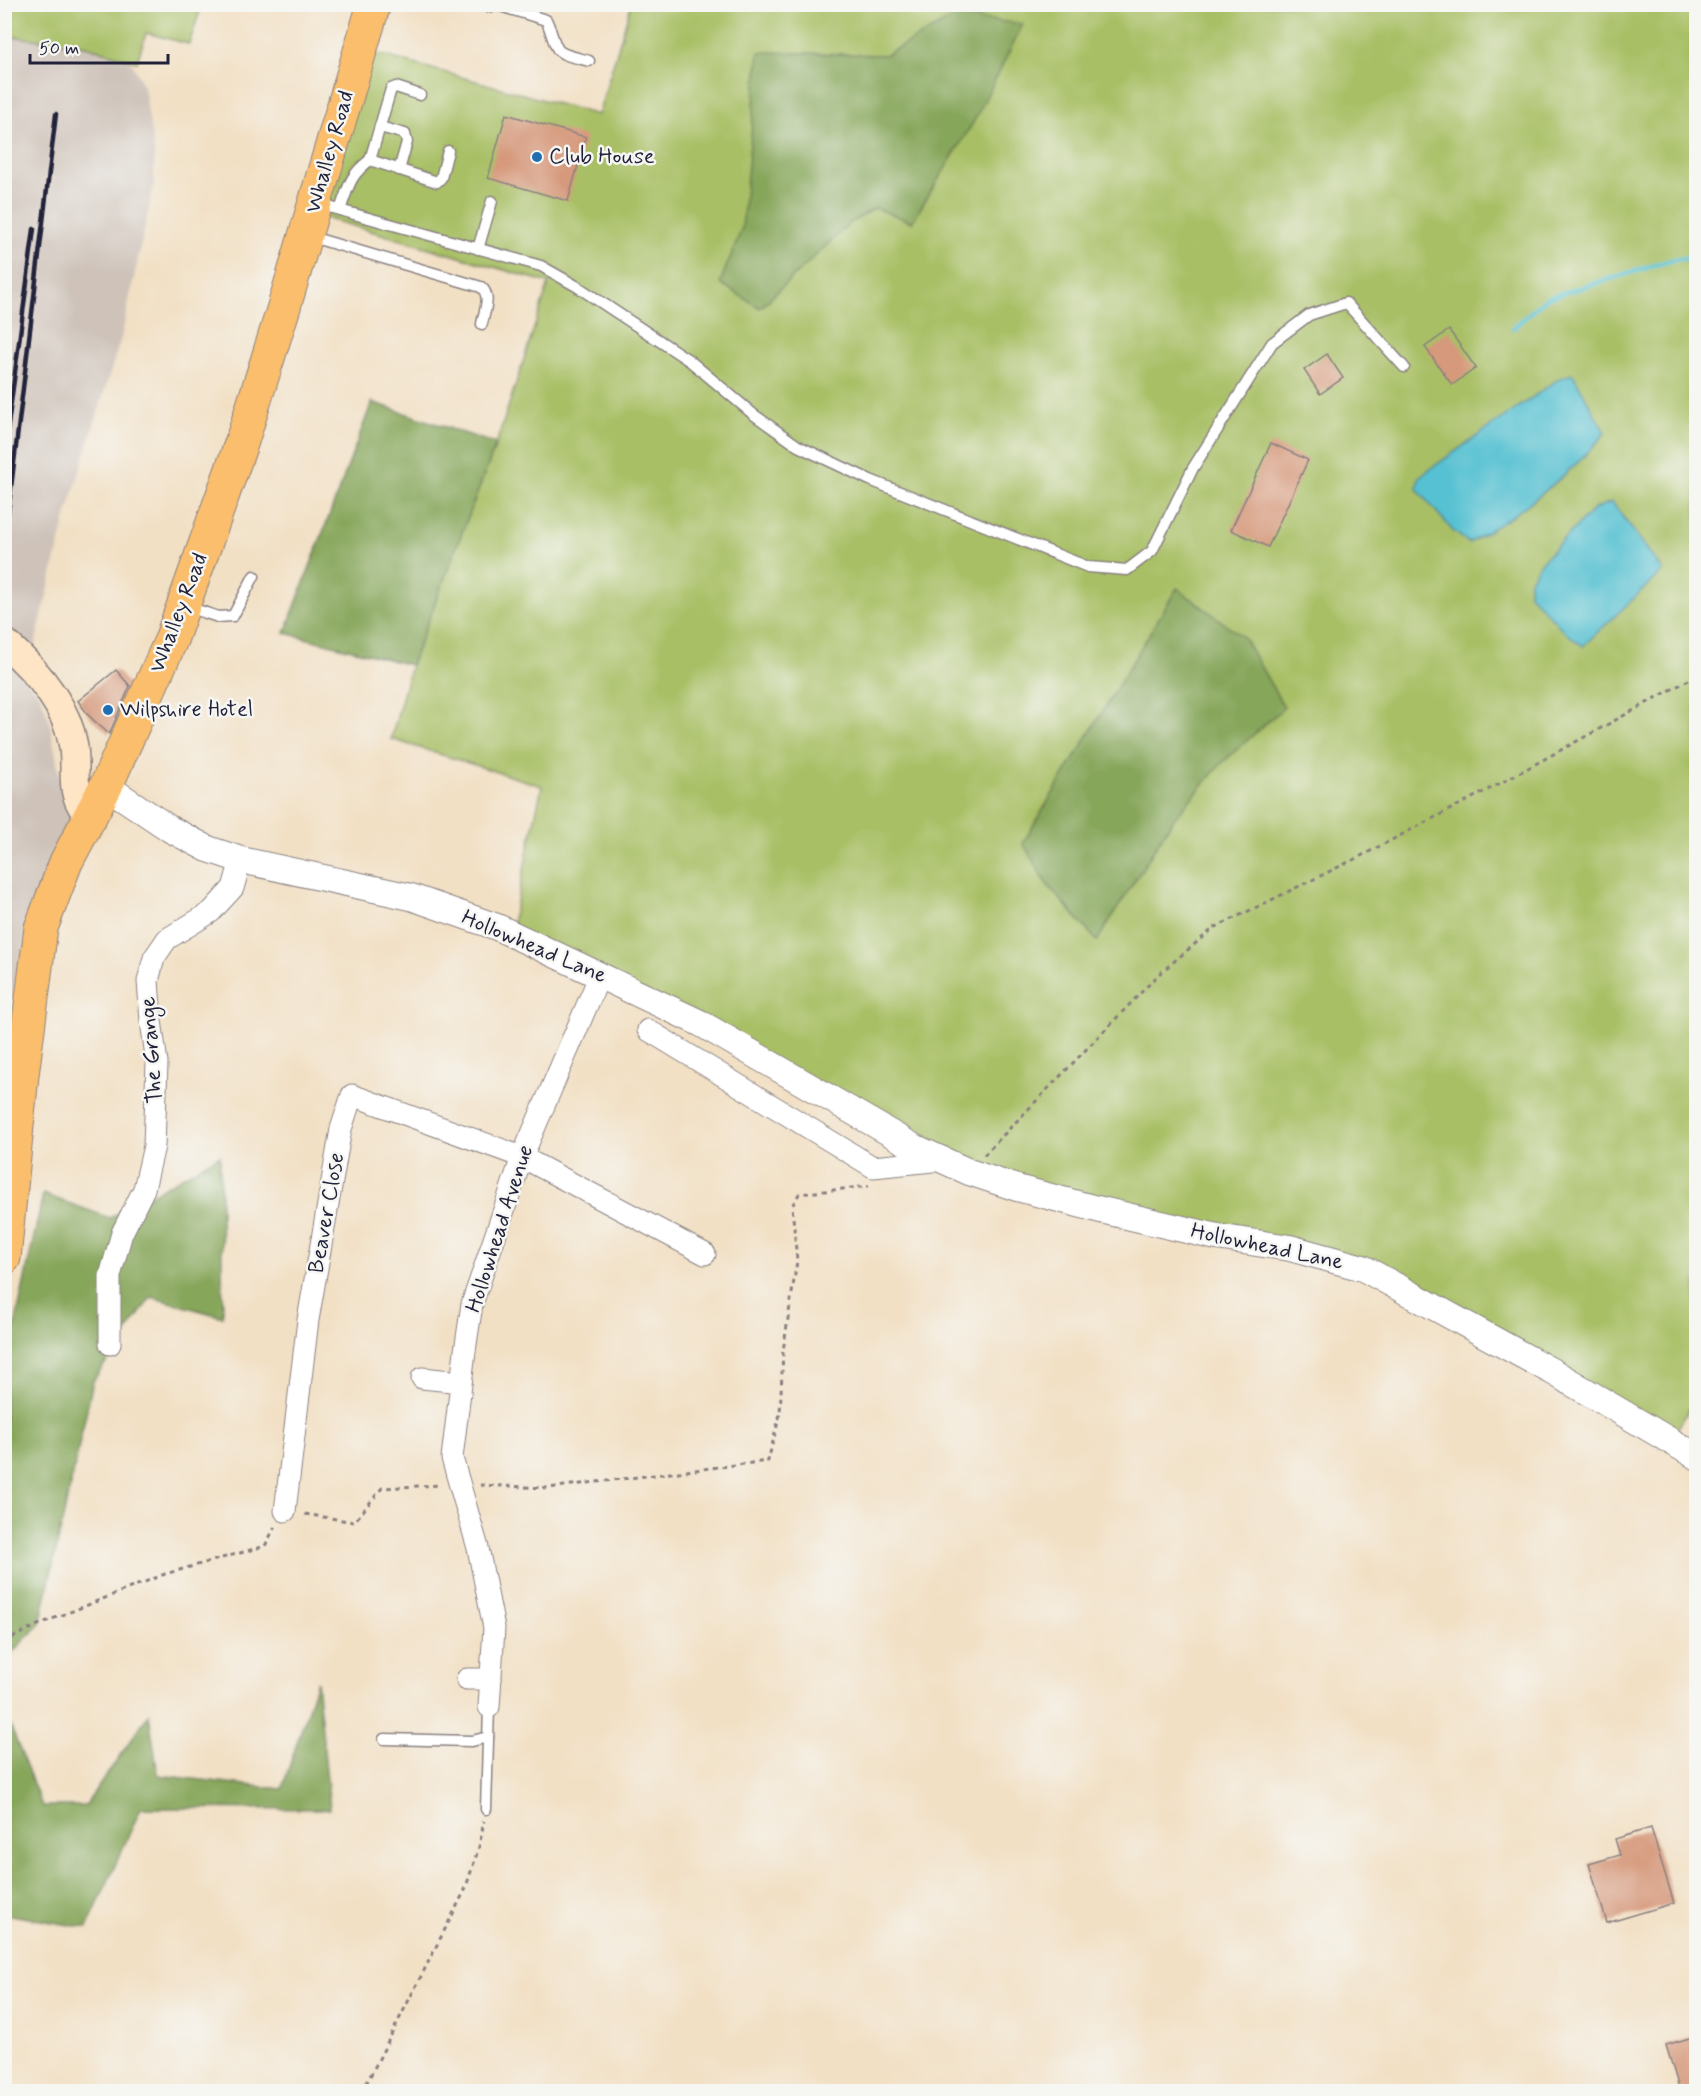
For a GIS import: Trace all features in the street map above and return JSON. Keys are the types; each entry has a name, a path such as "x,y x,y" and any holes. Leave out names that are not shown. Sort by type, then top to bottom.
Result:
{"highway":[{"name":"Whalley Road","path":"4,1258 22,1075 41,928 66,862 106,786 171,640 242,441 305,235 327,207 374,4"}],"main road":[{"path":"14,650 61,708 73,743 76,796 81,808 91,817"}],"street":[{"name":"Hollowhead Lane","path":"106,786 170,829 208,849 241,860 411,897 497,927 700,1023 914,1147 969,1172 1017,1188 1097,1209 1217,1237 1290,1248 1363,1268 1555,1373 1696,1456"},
{"name":"The Grange","path":"110,1344 110,1276 122,1233 144,1189 154,1146 157,1063 148,981 154,958 167,939 211,912 233,888 241,860"},
{"name":"Hollowhead Avenue","path":"489,1707 494,1628 478,1548 452,1458 472,1304 522,1157 600,975"},
{"path":"648,1030 873,1167 943,1160"},
{"name":"Beaver Close","path":"285,1511 308,1320 341,1129 352,1095 522,1157"},
{"path":"522,1157 705,1254"},
{"path":"422,1378 461,1382"},
{"path":"467,1679 491,1679"}],"lane":[{"path":"481,4 490,7 497,5 546,20 552,30 557,48 561,52 588,61"},
{"path":"420,95 396,87 391,89 370,160 356,171 327,207 541,266 578,287 690,362 753,414 798,446 870,480 1089,567 1127,570 1152,551 1193,468 1272,343 1310,315 1346,303 1404,367"},
{"path":"380,127 405,134 407,142 399,170"},
{"path":"370,160 437,182 441,178 448,151"},
{"path":"478,249 492,201"},
{"path":"305,235 481,287 487,297 482,324"},
{"path":"183,605 218,617 233,616 254,576"},
{"path":"486,1809 489,1707"},
{"path":"384,1739 472,1741 488,1737"}],"path":[{"path":"969,1172 1159,974 1214,928 1359,857 1497,785 1696,676"},
{"path":"4,1642 40,1624 165,1574 265,1546 285,1511 354,1522 382,1488 460,1484 548,1488 768,1461 780,1414 783,1351 797,1261 792,1206 799,1194 878,1185"},
{"path":"362,2091 465,1890 479,1847 486,1809"}],"shaded area":[{"path":"18,37 86,46 130,60 144,87 154,151 154,183 122,334 66,517 33,653 4,630 4,38"},
{"path":"5,658 40,695 49,719 66,810 72,816 29,927 8,1017 5,1050"}],"green space":[{"path":"4,5 202,5 189,44 146,33 137,62 86,46 18,37 5,38"},
{"path":"631,5 1696,5 1696,1398 1671,1440 1363,1268 1017,1188 510,933 542,786 391,739 411,665 496,444 549,283 312,214 360,49 598,115"},
{"path":"957,16 1023,24 973,123 912,222 875,208 850,223 760,308 720,283 742,228 759,52 885,55"},
{"path":"372,402 496,444 411,665 285,633"},
{"path":"1177,588 1244,638 1284,707 1220,765 1172,821 1097,941 1046,883 1023,843"},
{"path":"220,1155 223,1317 151,1297 93,1381 40,1624 5,1660 5,1372 43,1194 110,1218"},
{"path":"317,1681 330,1809 141,1808 87,1928 5,1914 5,1712 42,1806 85,1806 149,1714 158,1775 282,1789"}],"water":[{"path":"1573,374 1605,433 1576,464 1542,494 1469,543 1453,531 1417,489 1419,477 1560,378"},
{"path":"1612,502 1663,571 1583,646 1565,632 1529,594 1529,581 1542,561 1594,509"}],"building":[{"name":"Club House","path":"506,114 586,137 568,201 488,178"},
{"path":"1449,330 1476,368 1452,385 1425,347"},
{"path":"1327,354 1343,378 1320,394 1304,370"},
{"path":"1271,443 1308,460 1268,547 1231,530"},
{"path":"116,670 130,686 109,734 89,716 78,701"},
{"path":"1651,1828 1674,1903 1607,1923 1589,1864 1620,1855 1615,1839"},
{"path":"1696,2036 1696,2091 1680,2091 1666,2045"}],"waterway":[{"path":"1513,328 1547,298 1672,260 1696,257"}],"railway":[{"path":"4,546 56,114"},
{"path":"4,455 34,229"}],"place":[{"name":"Club House","path":"537,157"},
{"name":"Wilpshire Hotel","path":"108,710"}]}
